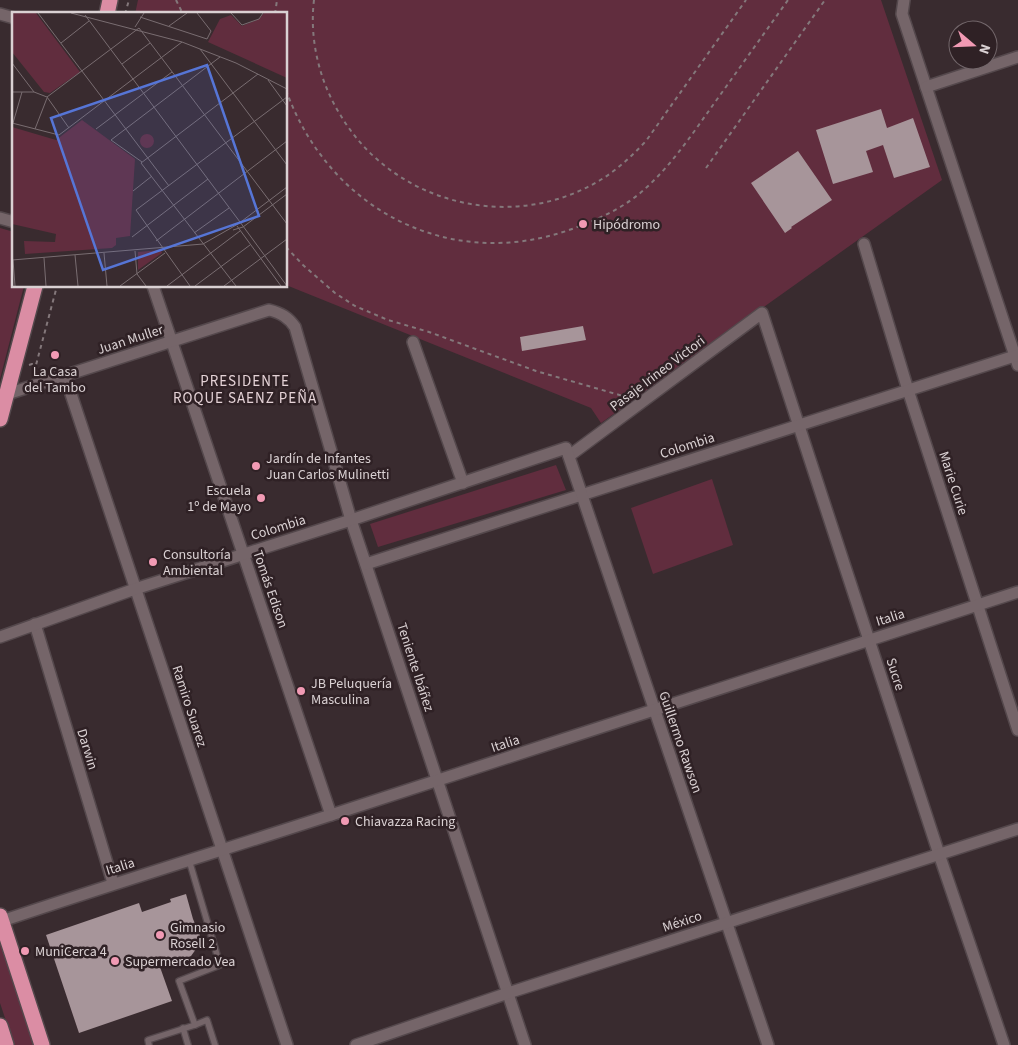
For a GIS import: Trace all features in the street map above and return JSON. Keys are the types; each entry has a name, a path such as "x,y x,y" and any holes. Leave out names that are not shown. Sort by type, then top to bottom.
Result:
{"highway":[{"path":"0,419 3,395 34,288"},
{"path":"1,918 42,1045"},
{"path":"0,1026 6,1045"}],"street":[{"path":"904,0 902,14 1017,359"},
{"path":"926,87 1018,57"},
{"name":"Marie Curie","path":"864,244 908,390 1018,730"},
{"name":"Tomás Edison","path":"154,288 331,815"},
{"name":"Juan Muller","path":"3,395 269,310"},
{"name":"Teniente Ibáñez","path":"269,310 282,313 295,327 351,520 525,1045"},
{"name":"Sucre","path":"762,313 939,854 1004,1045"},
{"name":"Pasaje Irineo Victori","path":"568,452 762,313"},
{"path":"413,342 463,483"},
{"name":"Colombia","path":"366,564 799,424 1017,359"},
{"name":"Ramiro Suarez","path":"65,376 287,1045"},
{"name":"Colombia","path":"0,636 243,554 463,483 568,452"},
{"name":"Guillermo Rawson","path":"568,452 768,1045"},
{"name":"Italia","path":"1,918 222,850 1018,592"},
{"name":"Darwin","path":"35,624 114,883"},
{"name":"México","path":"356,1045 508,993 1018,829"}],"lane":[{"path":"189,860 220,965 179,981 195,1025"},
{"path":"149,1045 148,1040 207,1020 214,1045"},
{"path":"184,1028 188,1045"}],"path":[{"path":"176,0 182,12"},
{"path":"314,0 313,24 320,68 326,88 335,108 360,143 375,159 392,172 423,190 450,200 493,208 536,205 557,200 577,192 614,171 646,141 746,0"},
{"path":"288,95 304,131 332,171 363,199 390,217 436,235 460,240 484,243 509,243 534,240 558,234 603,217 627,203 647,187 681,150 788,0"},
{"path":"706,168 825,0"},
{"path":"288,249 328,287 355,306 388,320 428,332 536,371 623,396"},
{"path":"32,364 36,365 56,288"}],"shaded area":[{"name":"Hipódromo","path":"138,0 881,0 942,180 601,423 591,408 288,286 288,12 135,12"},
{"path":"0,228 12,231 12,288 23,288 0,379"},
{"path":"556,465 566,490 378,547 370,524"},
{"path":"712,479 733,545 653,574 631,508"},
{"path":"0,941 34,1045 14,1045 0,1003"}],"building":[{"path":"881,109 887,128 913,118 930,167 894,178 883,145 866,151 873,172 833,184 816,130"},
{"path":"798,151 832,200 785,233 751,183"},
{"path":"583,326 586,340 522,351 520,337"},
{"name":"Supermercado Vea","path":"186,894 200,935 199,945 191,956 160,967 172,1001 79,1033 46,935 139,903 142,912 171,902 170,899"}],"place":[{"name":"Hipódromo","path":"583,224"},
{"name":"La Casa del Tambo","path":"55,355"},
{"name":"Jardín de Infantes Juan Carlos Mulinetti","path":"256,466"},
{"name":"Escuela 1º de Mayo","path":"261,498"},
{"name":"Consultoría Ambiental","path":"153,562"},
{"name":"JB Peluquería Masculina","path":"301,691"},
{"name":"Chiavazza Racing","path":"345,821"},
{"name":"Gimnasio Rosell 2","path":"160,935"},
{"name":"MuniCerca 4","path":"25,951"},
{"name":"Supermercado Vea","path":"115,961"}],"district":[{"name":"PRESIDENTE ROQUE SAENZ PEÑA","path":"245,390"}]}
